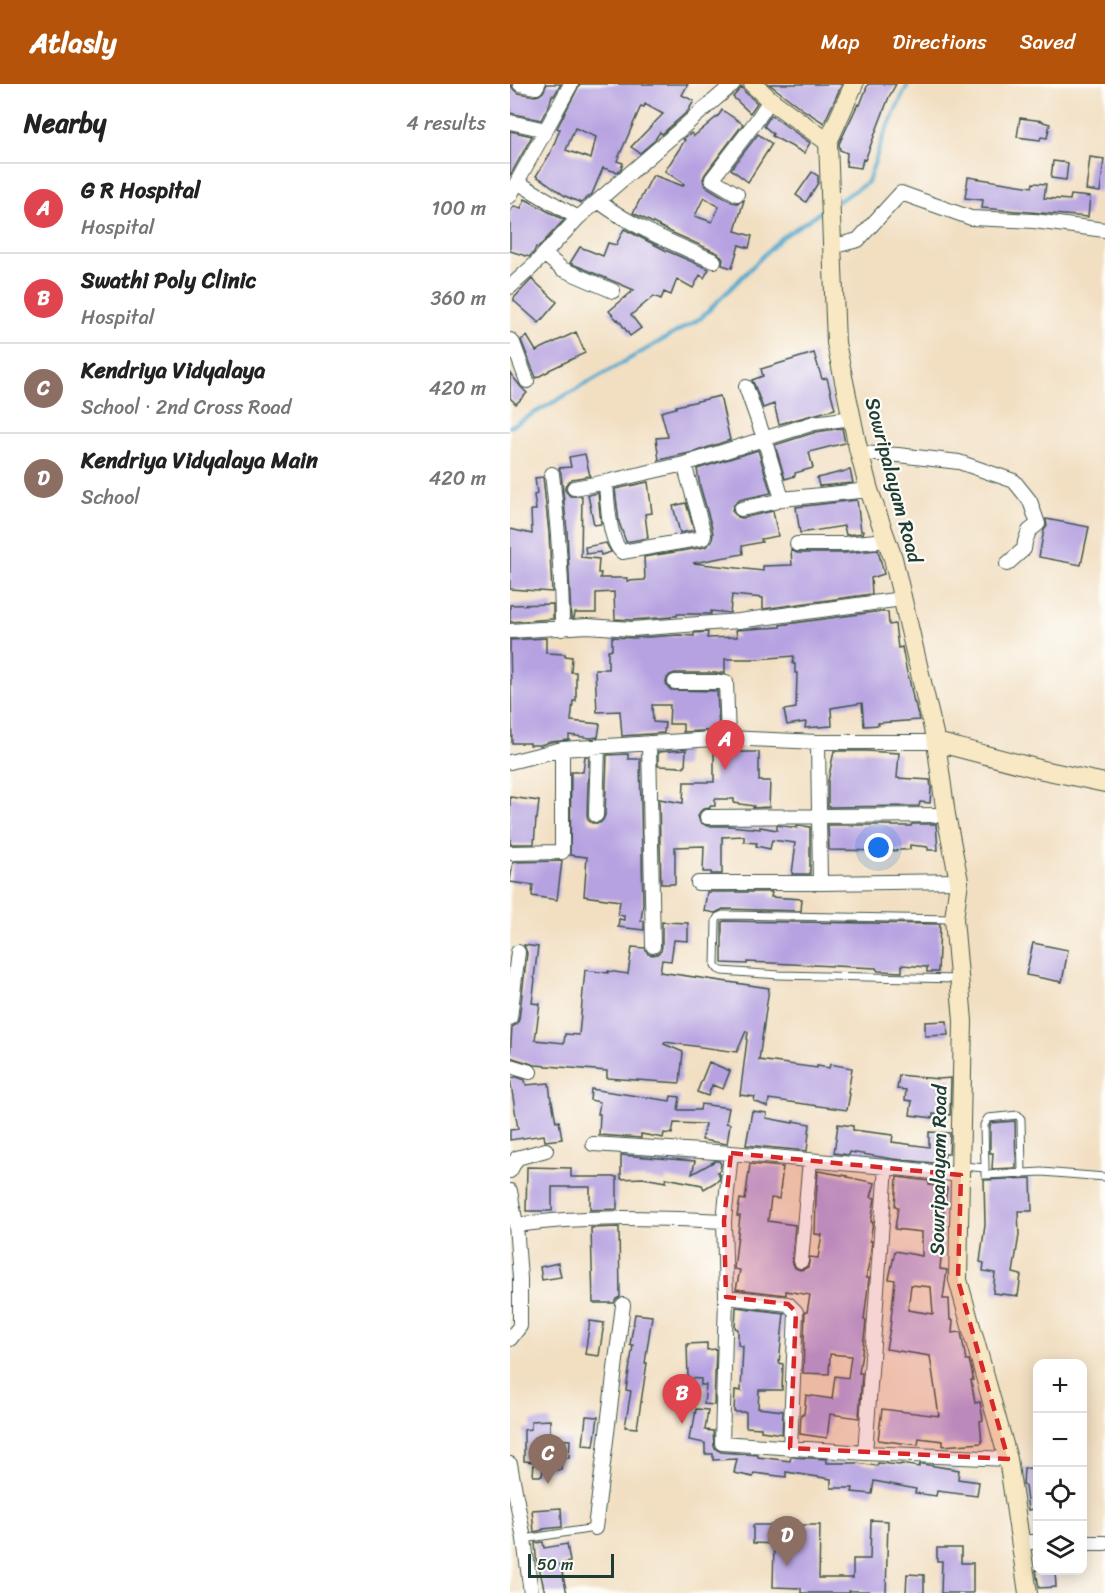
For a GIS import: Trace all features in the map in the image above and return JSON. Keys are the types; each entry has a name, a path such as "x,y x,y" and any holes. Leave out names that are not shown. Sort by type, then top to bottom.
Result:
{"street":[{"path":"520,84 536,87 538,84"},
{"path":"510,196 571,84"},
{"path":"510,287 578,218 733,84"},
{"path":"760,89 828,142 854,84"},
{"path":"737,194 712,179 757,120 760,89"},
{"path":"510,122 546,130"},
{"name":"Sowripalayam Road","path":"828,142 836,343 859,453 869,490 893,558 936,742 946,815 959,881 954,919 963,1021 958,1280 1029,1542 1028,1593"},
{"path":"517,182 578,218"},
{"path":"831,247 858,240 901,193 971,218 1034,221 1105,230"},
{"path":"598,201 653,233 714,261"},
{"path":"544,254 562,269 613,291"},
{"path":"510,340 527,381"},
{"path":"746,387 782,499"},
{"path":"573,488 684,464 814,423 852,418"},
{"path":"859,453 959,462 994,476 1014,481 1030,501 1038,524 1029,531 1024,549 1007,564"},
{"path":"606,482 614,538 617,548 622,552 703,538 703,530 684,464"},
{"path":"552,474 560,551 562,628"},
{"path":"741,508 782,499 869,490"},
{"path":"797,544 844,544 887,540"},
{"path":"510,632 587,626 632,629 739,621 902,599"},
{"path":"675,682 726,682 728,738"},
{"path":"510,762 562,749 728,738 819,742 936,742 1043,770 1105,783"},
{"path":"819,742 820,883"},
{"path":"648,743 653,946"},
{"path":"596,815 598,746"},
{"path":"510,853 562,852 562,749"},
{"path":"707,817 946,815"},
{"path":"698,883 959,881"},
{"path":"510,1018 518,952"},
{"path":"510,1066 530,1072"},
{"path":"593,1144 960,1171"},
{"path":"510,1171 517,1158 546,1150"},
{"path":"731,1153 724,1221 726,1297 722,1443 865,1453 1008,1459"},
{"path":"801,1261 810,1161"},
{"path":"865,1453 885,1167"},
{"path":"510,1191 516,1225 520,1278 520,1326 510,1340"},
{"path":"516,1225 555,1220 631,1217 724,1221"},
{"path":"726,1297 788,1304 796,1312 790,1448"},
{"path":"595,1528 623,1305"},
{"path":"510,1464 517,1540 531,1593"},
{"path":"1087,1543 1105,1543"}],"lane":[{"path":"954,919 723,915 716,921 715,965 722,970 778,975 958,979"},
{"path":"1022,1174 1021,1119 1018,1115 988,1118 984,1125 985,1175 1022,1174 1042,1172 1105,1177"},
{"path":"960,1171 985,1168"},
{"path":"517,1540 595,1528"}],"highlighted area":[{"path":"731,1153 961,1175 958,1280 1008,1459 790,1448 796,1312 788,1304 726,1297 724,1221"}],"building":[{"path":"510,84 518,93 535,96 543,92 547,84 561,84 554,96 552,95 541,120 510,113"},
{"path":"580,84 688,84 682,95 694,101 688,111 662,134 660,132 654,141 640,153 631,147 663,114 645,104 644,107 641,106 617,161 623,163 621,169 617,172 603,168 592,194 581,203 565,196 536,176 550,154 560,129 557,128","holes":["575,128 596,137 591,159 566,150"]},
{"path":"769,84 842,84 824,123"},
{"path":"868,84 896,84 861,168 846,166 847,153 840,150 839,144 858,104 860,105"},
{"path":"742,87 757,103 750,113 733,97"},
{"path":"722,110 743,124 703,179 707,187 732,202 737,203 744,200 735,231 752,236 749,248 739,245 732,268 722,265 723,259 718,253 633,213 653,175 683,186 684,184 665,171 685,140 683,139 691,133 694,136","holes":["704,197 719,207 712,222 695,216"]},
{"path":"771,115 810,143 804,153 772,136 773,134 764,126"},
{"path":"1020,118 1050,124 1047,138 1041,137 1040,140 1017,137"},
{"path":"510,131 532,136 510,176"},
{"path":"758,134 772,144 748,182 731,169"},
{"path":"1090,157 1104,159 1100,192 1086,190"},
{"path":"1053,161 1068,163 1066,180 1051,178"},
{"path":"812,172 818,176 818,183 806,202 796,195"},
{"path":"968,177 1032,187 1033,183 1046,184 1044,198 1070,200 1071,195 1090,197 1088,217 982,208 983,200 965,198"},
{"path":"525,199 564,220 529,257 510,251 510,212 514,206 521,208"},
{"path":"624,229 709,269 704,278 700,275 693,288 677,279 671,295 664,292 661,299 654,296 631,315 641,328 630,336 609,311 634,290 570,263 580,247 603,256 608,243 616,245"},
{"path":"532,279 557,302 539,323 514,301 514,298"},
{"path":"576,332 585,353 536,378 521,340 527,336 536,351"},
{"path":"814,353 822,379 827,378 835,409 779,424 774,404 763,408 752,380 763,376 761,369"},
{"path":"510,373 527,393 516,404 510,398"},
{"path":"720,396 730,440 659,460 656,438 668,437 661,412 676,408 676,406"},
{"path":"842,428 845,443 809,452 813,468 795,473 795,476 785,479 775,445 816,432"},
{"path":"758,450 771,493 739,500 733,506 732,511 742,518 773,511 778,536 742,546 743,554 693,563 763,571 763,566 792,565 791,550 797,553 844,553 878,550 884,574 871,578 872,594 763,609 763,598 732,595 730,613 711,611 711,614 677,614 671,617 632,620 615,619 614,592 596,593 596,613 575,613 574,618 571,618 567,531 559,468 571,467 569,457 585,454 590,476 572,479 565,486 570,496 582,496 581,557 599,559 600,578 627,578 627,581 645,580 644,557 705,547 712,541 712,528 697,469"},
{"path":"850,470 853,483 819,486 817,478"},
{"path":"543,477 552,592 510,589 510,529 532,534 531,510 536,510 534,495 537,494 535,478"},
{"path":"648,482 652,513 645,514 648,538 626,542 619,522 615,489"},
{"path":"598,493 601,524 594,525 588,495"},
{"path":"857,500 863,533 846,535 844,526 800,533 796,507"},
{"path":"686,503 694,530 680,533 673,506"},
{"path":"1046,519 1089,527 1081,565 1039,557 1044,530 1047,526"},
{"path":"606,543 611,552 601,555 600,552 586,554 585,547"},
{"path":"553,604 553,619 510,622 510,605"},
{"path":"888,612 889,625 895,624 898,648 902,647 919,720 864,726 862,703 831,708 832,726 805,728 806,722 787,725 784,710 796,708 797,673 795,673 795,664 793,664 794,656 725,659 725,673 675,673 670,675 666,683 671,690 717,691 719,730 683,732 683,724 669,724 670,705 652,705 653,722 665,723 664,733 622,736 620,711 597,712 595,669 608,669 608,650 612,650 612,637 694,636 694,633 708,632 707,638 737,637 736,630 780,627 780,625"},
{"path":"546,638 546,653 565,654 565,656 572,657 571,672 576,672 576,701 573,701 571,721 600,724 598,737 569,735 569,740 540,745 512,743 510,640"},
{"path":"686,750 685,767 658,766 658,752"},
{"path":"834,751 899,753 897,778 930,780 930,803 920,802 919,806 828,807 828,781"},
{"path":"714,752 759,752 759,781 770,781 769,807 753,808 754,806 734,803 734,799 715,799 715,806 710,806 700,812 698,816 700,822 707,826 760,829 760,827 777,830 777,825 810,827 810,874 792,874 795,843 772,840 770,849 756,846 757,843 744,842 744,836 722,837 722,874 703,872 704,846 675,847 675,884 661,884 659,799 683,803 684,782 714,782"},
{"path":"628,754 628,759 640,759 643,904 641,921 644,921 644,930 618,927 619,919 624,920 624,916 618,915 620,901 584,896 587,857 570,855 571,772 583,772 585,756 589,756 587,815 588,820 592,823 600,823 605,815 607,755"},
{"path":"510,797 539,801 534,844 510,844"},
{"path":"912,824 936,824 938,850 910,845 910,849 892,851 829,850 828,825 911,826"},
{"path":"562,861 557,900 532,896 533,885 510,882 513,862"},
{"path":"707,892 772,892 771,897 802,899 801,911 723,909 715,913 704,911"},
{"path":"662,922 688,923 688,941 674,940 671,961 662,960 660,972 769,988 759,1060 817,1068 817,1066 829,1068 830,1064 852,1068 847,1110 769,1099 768,1107 754,1101 755,1097 740,1095 748,1032 746,1031 737,1052 665,1042 664,1044 683,1052 680,1083 607,1078 607,1071 535,1065 510,1057 512,1027 519,1019 527,953 524,945 538,947 532,1003 540,1004 535,1040 564,1043 565,1034 579,1035 585,970 628,974 632,947 645,948 648,954 653,955 661,951"},
{"path":"722,922 940,924 938,972 927,972 927,967 902,965 902,972 878,971 876,968 747,962 747,964 722,963"},
{"path":"1033,943 1068,950 1062,982 1026,975"},
{"path":"947,1021 948,1035 925,1036 925,1022"},
{"path":"709,1062 730,1071 723,1089 712,1085 708,1096 697,1092"},
{"path":"899,1075 951,1078 950,1115 933,1114 933,1118 910,1115 912,1101 905,1100 906,1090 897,1089"},
{"path":"517,1077 525,1080 526,1085 549,1083 551,1101 556,1122 559,1121 562,1139 545,1141 544,1135 510,1140 510,1130 518,1129 510,1078"},
{"path":"591,1089 670,1101 671,1096 680,1097 678,1110 700,1110 701,1104 729,1108 726,1123 730,1124 727,1144 702,1140 705,1124 674,1123 672,1134 664,1133 663,1138 641,1134 641,1138 599,1135 600,1102 590,1100"},
{"path":"752,1111 767,1113 766,1118 810,1124 807,1151 746,1145"},
{"path":"1015,1121 1016,1168 992,1169 991,1123"},
{"path":"838,1124 853,1126 853,1130 893,1135 892,1142 929,1147 929,1132 950,1133 949,1154 945,1154 943,1164 850,1152 849,1155 834,1153"},
{"path":"621,1155 695,1161 692,1174 719,1161 720,1170 717,1172 720,1176 719,1180 704,1189 702,1185 666,1178 666,1182 643,1178 621,1179"},
{"path":"750,1164 783,1167 779,1199 771,1198 768,1221 795,1225 792,1261 795,1268 800,1270 808,1267 810,1257 818,1258 822,1235 815,1234 818,1171 875,1183 871,1197 875,1198 871,1222 873,1222 870,1241 872,1241 866,1278 869,1278 864,1320 866,1320 859,1373 862,1373 859,1418 830,1414 827,1438 800,1434 801,1414 804,1414 806,1395 832,1399 835,1376 848,1378 851,1356 830,1354 829,1374 803,1373 805,1312 807,1312 810,1295 786,1291 786,1295 736,1289 740,1270 734,1269 740,1216 737,1216 740,1199 745,1200"},
{"path":"527,1167 571,1168 571,1177 617,1177 617,1209 590,1210 590,1187 552,1187 552,1211 526,1211"},
{"path":"897,1177 929,1181 929,1185 947,1188 940,1269 947,1270 943,1299 949,1299 950,1320 953,1320 952,1333 961,1332 966,1360 969,1360 975,1403 980,1402 983,1420 980,1421 982,1443 943,1446 943,1441 919,1438 918,1445 878,1440 882,1409 939,1416 930,1356 886,1349 895,1280 889,1279 895,1251 922,1256 922,1232 895,1229 898,1207 895,1206","holes":["911,1285 931,1287 933,1314 908,1310"]},
{"path":"1031,1178 1032,1211 1018,1211 1019,1235 1013,1273 1021,1275 1018,1296 993,1293 995,1273 983,1271 984,1263 980,1262 985,1225 984,1180"},
{"path":"619,1227 620,1297 614,1303 593,1303 591,1228"},
{"path":"558,1263 561,1277 542,1280 540,1267"},
{"path":"736,1307 784,1313 779,1363 783,1364 782,1390 759,1390 758,1408 783,1411 782,1434 761,1431 761,1428 746,1427 746,1412 734,1412 735,1390 741,1391 743,1346 738,1345 738,1329 735,1328"},
{"path":"635,1314 652,1316 637,1428 625,1427 631,1391 626,1390"},
{"path":"590,1321 604,1323 599,1356 585,1354"},
{"path":"707,1343 707,1350 716,1349 714,1405 704,1404 706,1385 701,1385 701,1379 688,1378 687,1344"},
{"path":"696,1409 708,1410 705,1430 713,1431 714,1447 721,1452 758,1455 758,1457 790,1461 791,1457 827,1459 827,1463 877,1466 878,1463 901,1464 919,1467 922,1464 959,1470 958,1479 979,1482 977,1496 937,1491 936,1496 915,1493 916,1489 874,1481 872,1494 852,1492 853,1488 831,1488 831,1479 786,1472 786,1477 754,1473 753,1477 734,1473 737,1459 713,1460 713,1454 705,1454 705,1443 689,1440"},
{"path":"586,1416 598,1417 594,1446 583,1445"},
{"path":"550,1420 550,1439 570,1440 569,1458 562,1458 561,1470 543,1469 542,1476 533,1476 534,1462 524,1461 524,1430 531,1429 531,1421"},
{"path":"1024,1468 1033,1469 1033,1509 1028,1510 1023,1485"},
{"path":"561,1508 562,1527 534,1532 532,1510"},
{"path":"871,1520 888,1521 886,1593 849,1591 849,1593 801,1593 801,1588 773,1587 774,1544 753,1543 753,1525 820,1525 819,1578 853,1578 853,1559 870,1559"},
{"path":"543,1542 544,1548 567,1544 570,1562 560,1564 567,1593 545,1593 539,1567 537,1567 535,1543"},
{"path":"937,1548 961,1548 961,1563 973,1563 973,1593 941,1593 942,1561 937,1561"},
{"path":"907,1574 924,1575 924,1593 906,1593"},
{"path":"1037,1575 1055,1575 1056,1587 1039,1588"}],"waterway":[{"path":"837,202 868,182 883,137 908,84"},
{"path":"510,427 701,318 781,238 825,209"}],"place":[{"name":"G R Hospital","path":"725,770"},
{"name":"Swathi Poly Clinic","path":"682,1424"},
{"name":"Kendriya Vidyalaya","path":"548,1484"},
{"name":"Kendriya Vidyalaya Main","path":"787,1566"}]}
